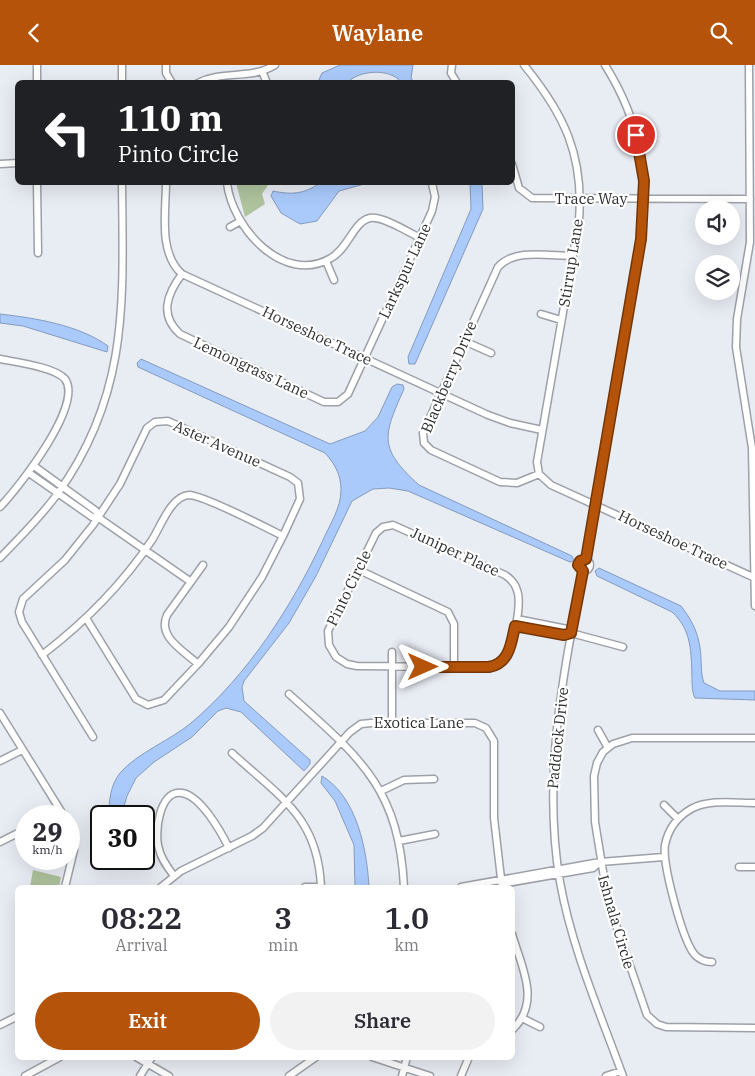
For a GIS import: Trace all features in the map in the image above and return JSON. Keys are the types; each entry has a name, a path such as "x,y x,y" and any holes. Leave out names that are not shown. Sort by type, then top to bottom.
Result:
{"street":[{"path":"37,65 37,80"},
{"path":"122,65 122,80"},
{"path":"166,65 166,73 170,80"},
{"path":"206,80 214,77 246,75 275,65"},
{"path":"452,65 451,73 456,80"},
{"name":"Stirrup Lane","path":"524,65 549,97 568,133 578,172 580,199 573,256 537,462 540,474"},
{"path":"594,505 641,239 644,199 642,166 636,135 626,105 605,65"},
{"path":"749,65 750,242 737,319 736,351 752,448 755,606"},
{"path":"262,71 265,80"},
{"path":"0,164 15,163"},
{"name":"Trace Way","path":"515,174 523,193 536,198 750,199"},
{"path":"37,185 38,253"},
{"path":"0,559 58,493 95,427 112,374 118,347 123,297 122,185"},
{"path":"166,185 167,251 171,262 182,274"},
{"path":"227,185 231,204 239,222 258,244 289,262 307,265 326,261 344,249 357,226 367,219 381,220 420,238"},
{"name":"Larkspur Lane","path":"365,358 435,204 433,185"},
{"path":"230,227 239,222"},
{"name":"Blackberry Drive","path":"540,474 517,483 500,482 431,450 424,443 423,433 495,273 503,262 519,256 573,256"},
{"path":"326,261 334,280"},
{"name":"Lemongrass Lane","path":"182,274 170,290 166,308 172,325 185,338 332,403 346,397 365,358"},
{"name":"Horseshoe Trace","path":"182,274 497,419 542,430"},
{"path":"541,314 561,320"},
{"path":"464,341 491,353"},
{"path":"0,359 55,373 64,378 69,395 63,411 34,466 0,507"},
{"name":"Aster Avenue","path":"86,618 134,696 142,703 155,704 164,700 198,664 242,607 284,536 300,499 300,489 296,481 165,421 155,422 147,428 120,484 99,518 64,560 21,602 20,619 93,737"},
{"path":"34,466 96,511 99,518"},
{"path":"29,473 92,517 99,518 191,582"},
{"name":"Horseshoe Trace","path":"540,474 550,485 755,578"},
{"path":"42,655 86,618 117,586 145,550 179,498 189,495 198,497 284,536"},
{"name":"Paddock Drive","path":"594,505 586,559 590,563 590,567 587,571 583,571 571,633 553,755 553,823 559,871 575,941 622,1073"},
{"name":"Pinto Circle","path":"386,526 376,533 328,628 329,645 336,657 347,665 489,667 500,662 510,650 516,623"},
{"name":"Juniper Place","path":"386,526 400,527 508,577 518,592 516,623"},
{"path":"198,664 169,637 164,628 167,615 203,565"},
{"path":"358,570 448,612 454,624 454,667"},
{"path":"516,623 564,635 571,633 623,647"},
{"path":"392,652 392,723"},
{"path":"289,694 342,741 366,768 381,791 392,815 399,841 404,885"},
{"path":"0,713 56,805"},
{"name":"Exotica Lane","path":"163,885 174,876 258,833 352,729 361,724 392,723 474,723 486,728 492,735 495,747 494,818 502,884"},
{"path":"598,730 608,748 619,741 632,738 755,738"},
{"name":"Ishnala Circle","path":"608,748 600,757 594,776 595,822 600,861 614,923 649,1018 657,1024 666,1027 755,1027"},
{"path":"0,761 22,750"},
{"path":"232,753 287,802 299,816 313,839 318,857 321,885"},
{"path":"381,791 404,780 434,779"},
{"path":"174,876 162,857 156,831 162,809 172,795 181,793 187,795 208,813 218,826 229,848"},
{"path":"712,962 700,959 690,948 675,904 664,857 667,837 678,819 690,810 703,805 755,803"},
{"path":"664,805 678,819"},
{"path":"0,842 15,834"},
{"path":"399,841 435,834"},
{"path":"488,885 502,884 507,878 559,871 600,861 664,857"},
{"path":"739,867 755,867"},
{"path":"65,885 69,870"},
{"path":"515,944 528,986 528,1001 522,1018 515,1026"},
{"path":"0,1025 15,1018"},
{"path":"522,1018 540,1027"},
{"path":"25,1076 54,1060"},
{"path":"140,1060 169,1076"},
{"path":"140,1076 150,1060"},
{"path":"289,1076 312,1060"},
{"path":"381,1060 430,1076"},
{"path":"402,1076 406,1060"},
{"path":"461,1076 468,1060"},
{"path":"606,1076 622,1073"}],"green space":[{"path":"237,185 268,185 262,194 265,204 245,217"},
{"path":"33,870 61,877 59,885 30,885"}],"water":[{"path":"340,65 413,65 411,78 412,80 399,80 390,74 375,72 360,75 350,80 319,80 322,73"},
{"path":"316,185 361,185 339,191 317,221 300,224 281,213 271,196 273,191 298,193"},
{"path":"470,185 482,185 483,209 415,364 409,364 408,357 471,209"},
{"path":"0,314 42,320 70,328 108,346 107,352 23,326 0,323"},
{"path":"141,359 330,444 365,431 378,417 392,387 397,384 403,385 404,389 392,419 388,441 396,461 406,472 419,485 572,556 574,561 570,562 408,491 389,488 373,489 352,501 316,576 289,623 244,681 242,687 244,701 310,760 310,764 304,771 241,712 226,708 218,711 192,737 154,762 136,778 124,805 110,805 112,788 120,773 135,759 191,723 212,704 250,661 283,614 311,565 332,522 341,497 340,479 337,470 325,453 138,367 137,363"},
{"path":"599,568 681,606 691,621 698,637 704,683 720,691 755,691 755,700 695,698 692,688 689,642 679,619 672,612 597,576 595,571"},
{"path":"322,776 334,785 352,811 366,857 369,885 355,885 354,845 335,801 321,783"}],"route":[{"path":"423,667 489,667 498,664 510,650 515,626 564,635 571,633 583,571 579,569 578,563 586,559 641,239 644,181 636,135"}]}
